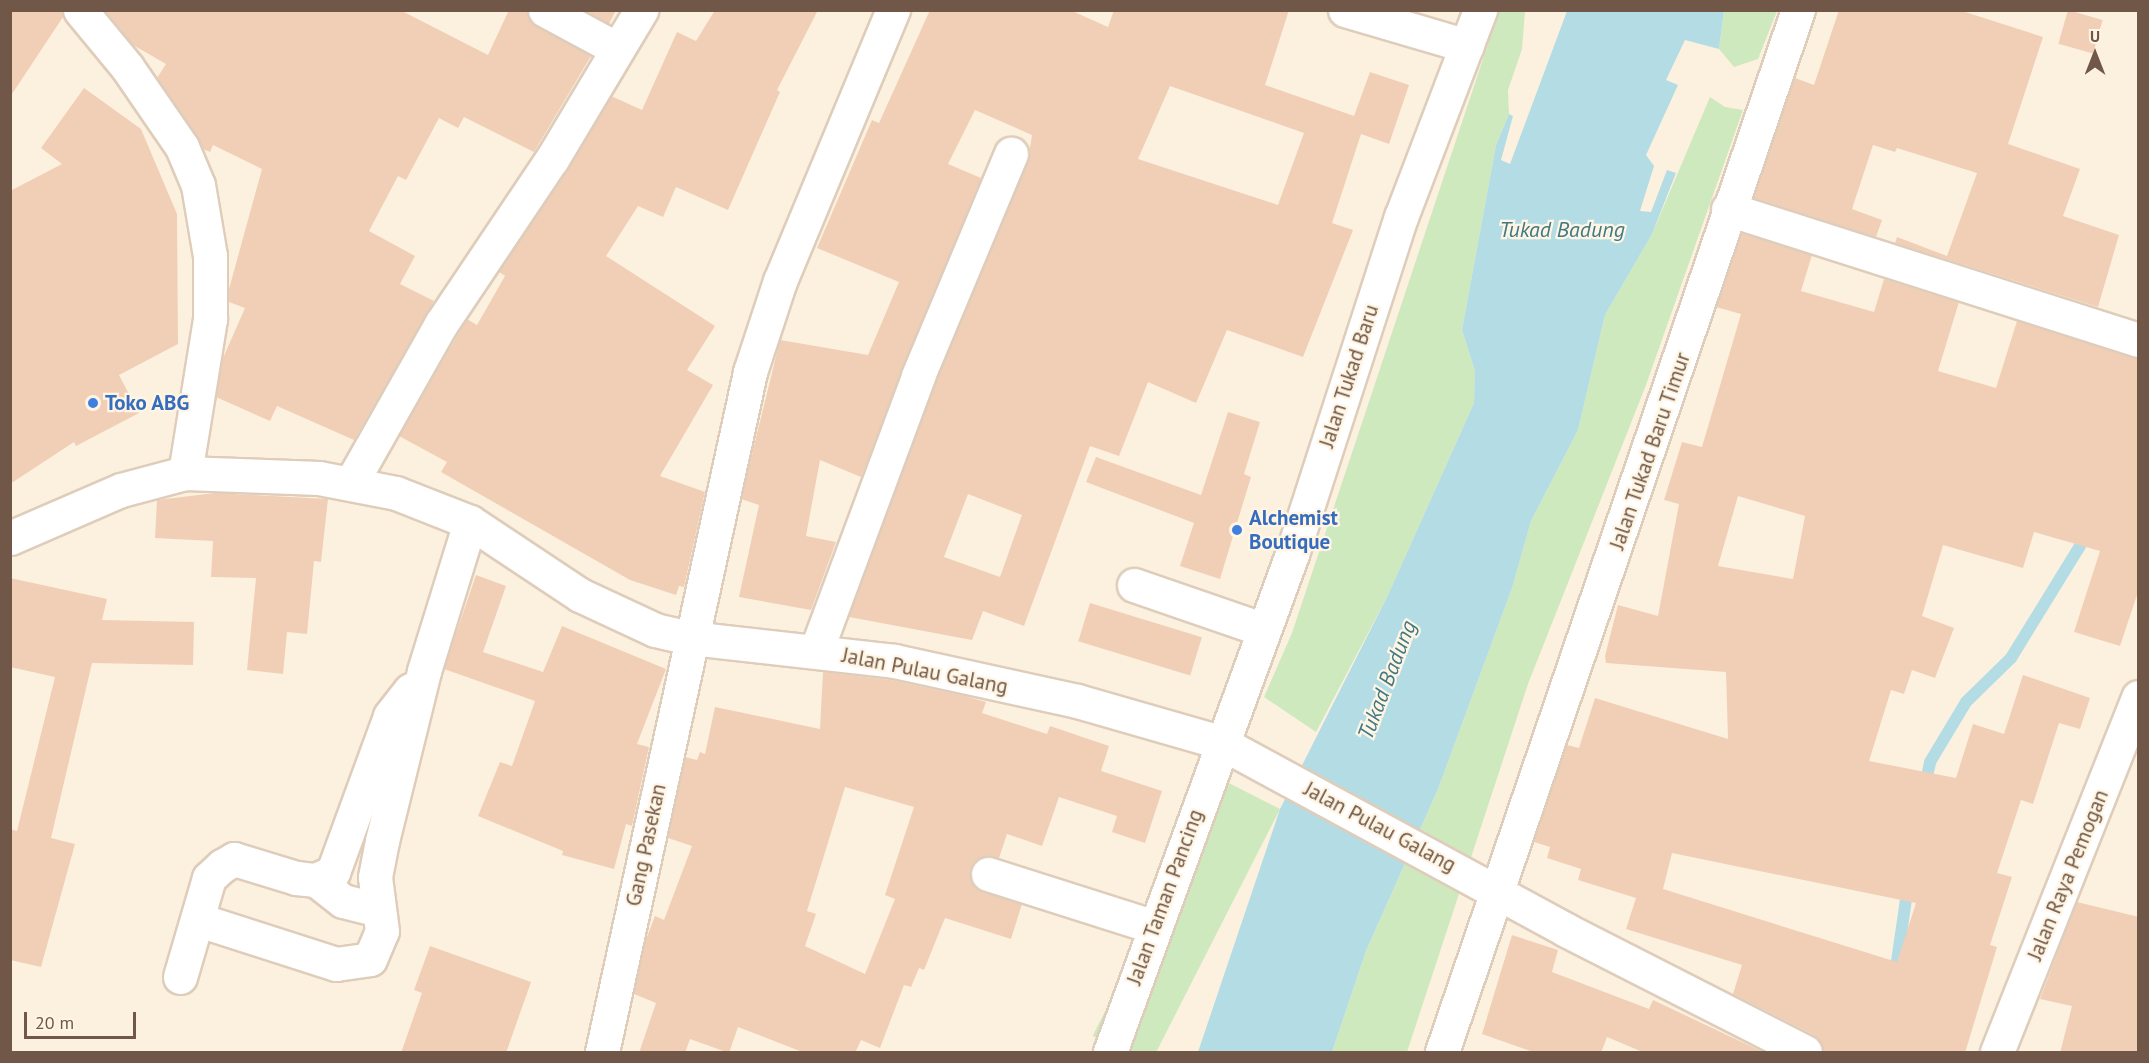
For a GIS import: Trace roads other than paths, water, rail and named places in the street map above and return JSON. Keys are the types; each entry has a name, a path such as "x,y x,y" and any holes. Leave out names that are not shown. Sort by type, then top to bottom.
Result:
{"street":[{"path":"80,10 127,67 182,147 198,185 210,256 210,319 185,473"},
{"path":"545,10 617,49"},
{"path":"351,483 441,324 552,159 641,10"},
{"name":"Gang Pasekan","path":"602,1053 690,638 750,372 780,281 893,10"},
{"path":"1345,10 1467,46"},
{"name":"Jalan Tukad Baru","path":"1232,748 1263,629 1292,554 1401,217 1480,10"},
{"name":"Jalan Tukad Baru Timur","path":"1442,1053 1701,304 1728,209 1798,10"},
{"path":"816,651 918,376 1011,154"},
{"path":"1728,209 2136,339"},
{"name":"Jalan Pulau Galang","path":"10,538 121,490 185,473 278,475 351,483 396,493 470,522 622,618 690,638 894,661 1077,700 1232,748 1805,1053"},
{"path":"199,920 336,964 370,959 382,931 375,877 378,859 424,671 470,522"},
{"path":"1134,585 1263,629"},
{"path":"316,880 333,872 390,716 424,671"},
{"name":"Jalan Raya Pemogan","path":"1997,1053 2139,697"},
{"name":"Jalan Taman Pancing","path":"1110,1053 1155,927 1232,748"},
{"path":"180,977 199,920 209,878 234,859 316,880 343,901 379,910"},
{"path":"988,874 1155,927"}],"water":[{"name":"Tukad Badung","path":"1567,11 1724,11 1719,49 1685,40 1666,80 1678,85 1646,155 1654,166 1640,211 1651,212 1667,170 1676,173 1652,234 1605,315 1578,430 1531,521 1512,588 1438,789 1366,951 1332,1052 1198,1052 1280,809 1388,595 1474,403 1475,371 1462,330 1496,145 1509,114 1513,116 1501,160 1510,164"}],"waterway":[{"path":"1924,789 1930,762 1966,702 2011,658 2088,533"},
{"path":"1895,975 1908,886"}],"place":[{"name":"Toko ABG","path":"93,403"},
{"name":"Alchemist Boutique","path":"1237,530"}]}
